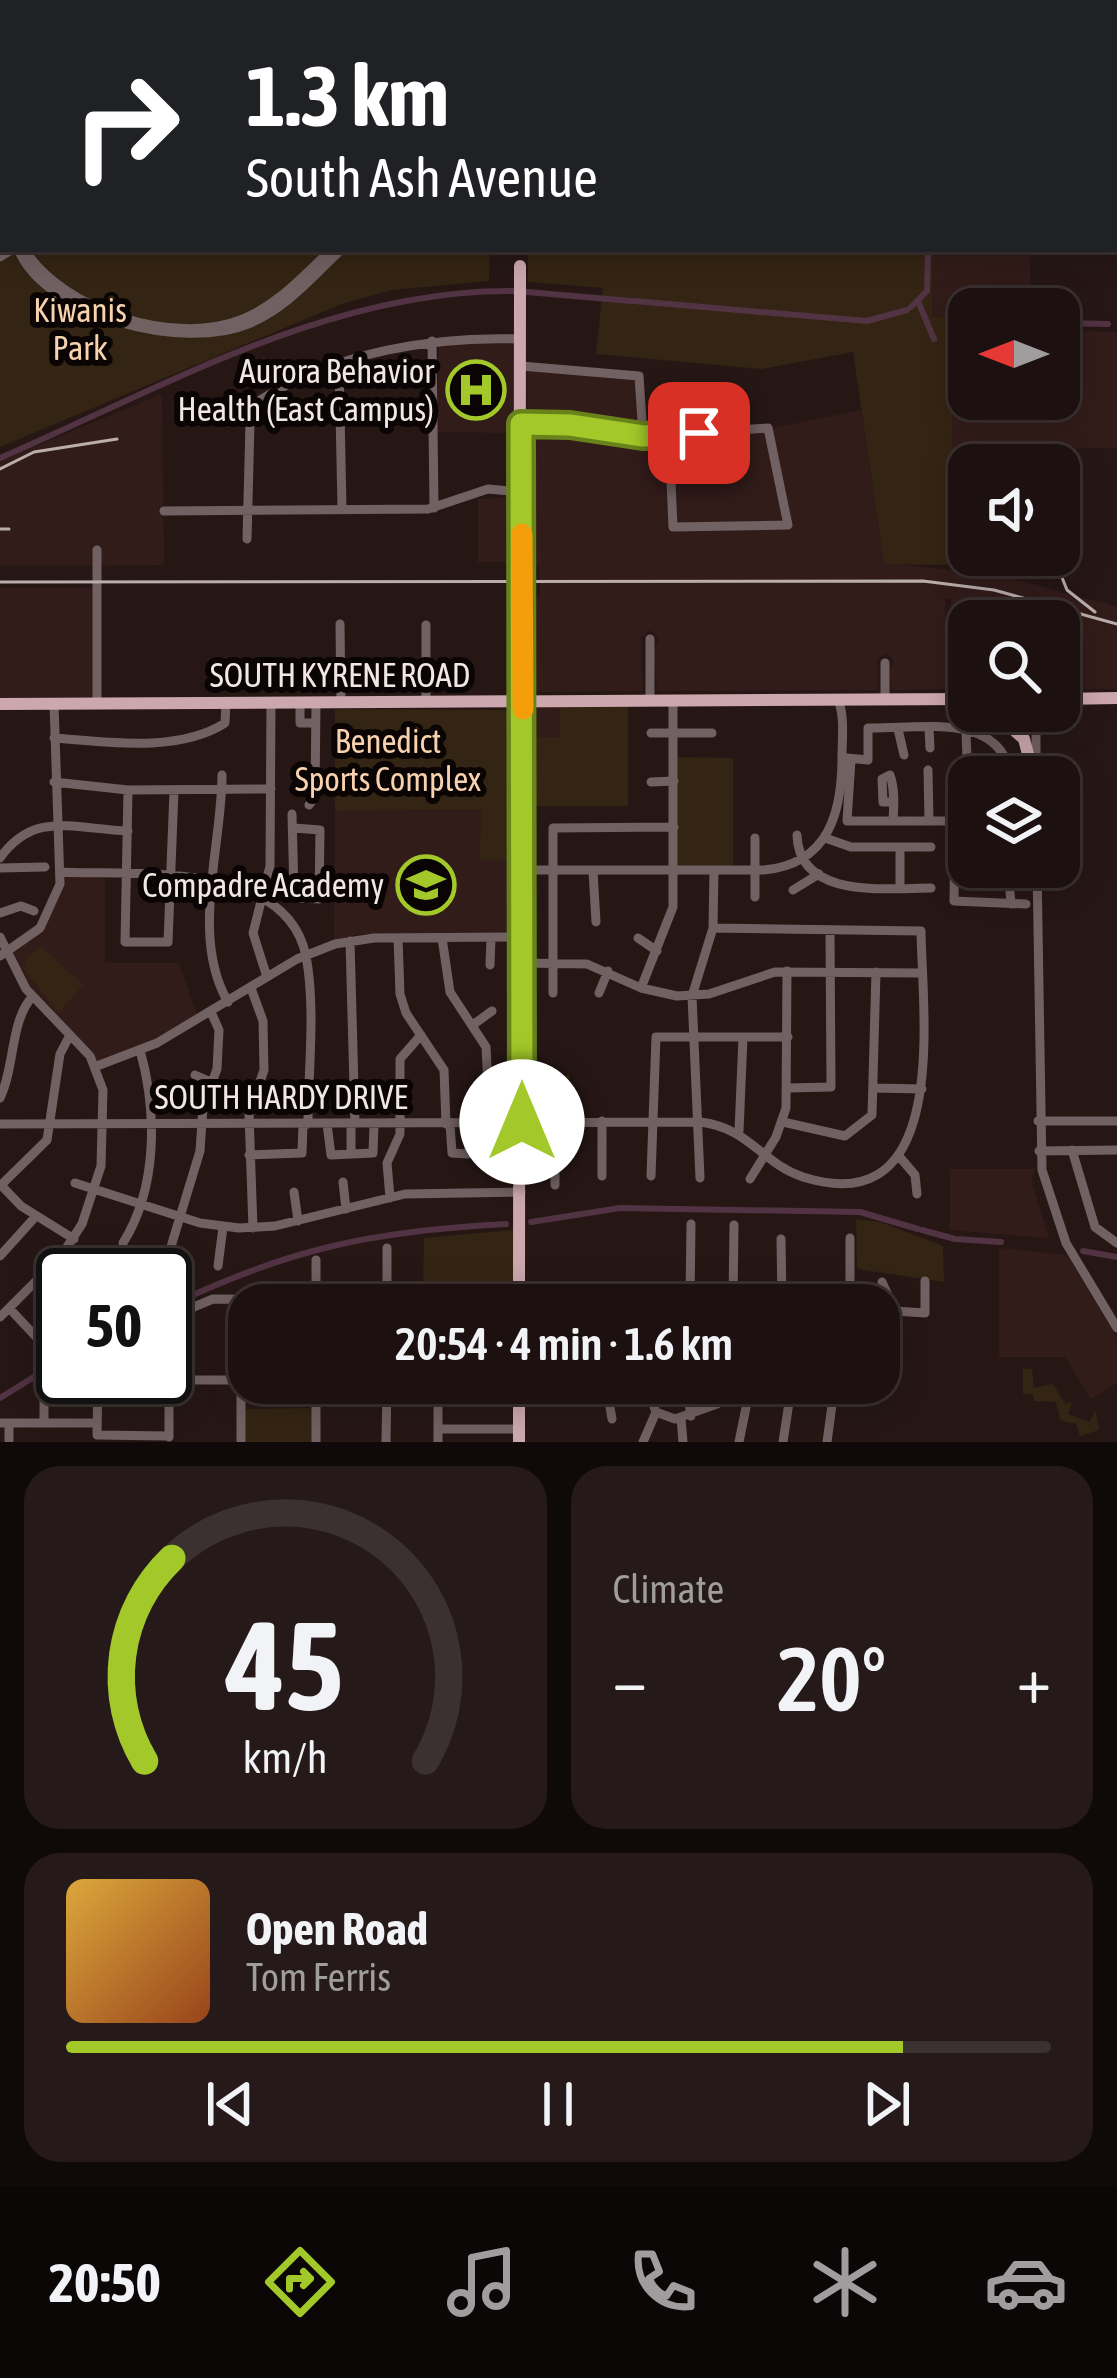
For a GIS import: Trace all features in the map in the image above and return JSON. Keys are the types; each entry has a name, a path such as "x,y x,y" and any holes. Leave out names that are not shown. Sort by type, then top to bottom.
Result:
{"main road":[{"path":"519,1284 520,252"},
{"path":"1080,699 1117,698"},
{"name":"SOUTH KYRENE ROAD","path":"0,704 948,700"},
{"path":"519,1404 519,1435"}],"street":[{"path":"306,278 329,252"},
{"path":"0,257 21,253 34,276 96,310 169,332 218,333 260,319 338,252"},
{"path":"247,539 250,423 260,400 339,364 432,341 521,339"},
{"path":"432,341 434,508"},
{"path":"339,364 342,509"},
{"path":"521,366 642,378 643,436"},
{"path":"521,424 643,436 768,428 788,525 670,526 669,436"},
{"path":"164,511 434,508 482,494 522,492"},
{"path":"97,550 98,704"},
{"path":"340,624 340,702"},
{"path":"425,625 426,702"},
{"path":"650,639 650,700"},
{"path":"885,663 886,699"},
{"path":"523,870 755,870 781,868 806,855 825,838 842,801 838,699"},
{"path":"641,988 670,922 673,700"},
{"path":"300,702 300,723 315,723"},
{"path":"309,805 315,797 316,702"},
{"path":"54,738 135,742 180,738 226,723 226,703"},
{"path":"267,977 254,945 255,915 263,896 271,840 271,703"},
{"path":"4,954 46,919 62,872 56,827 54,704"},
{"path":"948,821 847,821 849,759 868,760 868,728 929,728 965,738 991,736 1005,756"},
{"path":"929,728 930,748"},
{"path":"898,729 904,755"},
{"path":"651,734 712,733"},
{"path":"965,738 966,756"},
{"path":"928,770 929,820"},
{"path":"222,775 211,959 228,1002"},
{"path":"651,782 674,781"},
{"path":"54,782 128,790 271,789"},
{"path":"128,790 125,942 168,942 174,790"},
{"path":"893,802 893,820"},
{"path":"271,840 294,834 320,830 319,899 296,898 294,834 292,814"},
{"path":"553,993 553,828 674,827"},
{"path":"0,858 25,830 128,831"},
{"path":"797,835 819,874 844,888 931,888"},
{"path":"755,838 755,897"},
{"path":"825,838 843,847 931,847"},
{"path":"900,847 900,888"},
{"path":"0,868 45,867"},
{"path":"700,1178 692,996 713,928 714,870"},
{"path":"593,871 596,922"},
{"path":"634,871 634,885"},
{"path":"62,872 214,881 263,896 293,926 305,955 302,1153 249,1155"},
{"path":"793,890 819,874"},
{"path":"955,888 955,901 1026,904"},
{"path":"1010,888 1011,904"},
{"path":"1037,888 1039,1151 1049,1200 1070,1249 1117,1328"},
{"path":"0,913 21,906 34,910"},
{"path":"713,928 921,931 922,1088 917,1123 898,1155 915,1175 917,1194"},
{"path":"788,1088 830,1087 830,931"},
{"path":"0,937 4,954 32,997 97,1066 102,1123 95,1192 68,1248"},
{"path":"398,938 400,994 445,1070 452,1153 472,1153 473,1124"},
{"path":"442,938 450,992 474,1024 489,1058 499,1152 522,1153"},
{"path":"490,938 490,965"},
{"path":"97,1066 140,1050 305,955 350,941 522,938"},
{"path":"638,938 657,950"},
{"path":"350,941 351,1154"},
{"path":"522,963 608,971 641,988 692,996 741,989 787,971 922,973"},
{"path":"599,992 608,971"},
{"path":"750,1179 783,1122 788,1088 787,971"},
{"path":"783,1122 845,1136 872,1115 876,972"},
{"path":"251,988 263,1021 263,1070 249,1124 244,1184 254,1228"},
{"path":"0,1099 12,1068 20,1017 32,997"},
{"path":"474,1024 492,1011"},
{"path":"169,1248 213,1083 219,1030 211,1012"},
{"path":"70,1035 60,1054 44,1146 0,1186 74,1239"},
{"path":"390,1198 387,1163 400,1124 401,1053 421,1035"},
{"path":"651,1176 657,1121 656,1037 788,1036"},
{"path":"739,1131 743,1037"},
{"path":"123,1243 151,1157 152,1125 140,1050"},
{"path":"196,1075 213,1083"},
{"path":"876,1088 922,1088"},
{"path":"602,1121 602,1176"},
{"path":"1038,1121 1117,1121"},
{"path":"554,1186 555,1122"},
{"name":"SOUTH HARDY DRIVE","path":"0,1124 700,1122 739,1131 791,1171 823,1181 861,1178 898,1155"},
{"path":"280,1124 280,1154"},
{"path":"327,1124 329,1153 351,1154 373,1153 374,1124"},
{"path":"1072,1150 1095,1227 1113,1241"},
{"path":"1039,1151 1117,1150"},
{"path":"343,1182 346,1209"},
{"path":"75,1183 181,1217 254,1228 390,1198 521,1192"},
{"path":"294,1192 298,1221"},
{"path":"0,1256 36,1216"},
{"path":"691,1284 692,1224"},
{"path":"218,1267 223,1226"},
{"path":"733,1284 734,1226"},
{"path":"850,1238 850,1284"},
{"path":"781,1239 782,1284"},
{"path":"387,1248 387,1284"},
{"path":"316,1260 316,1284"},
{"path":"36,1282 4,1313 36,1338"},
{"path":"900,1310 925,1313 925,1282"},
{"path":"192,1306 228,1301"},
{"path":"192,1380 228,1380"},
{"path":"44,1404 44,1423"},
{"path":"97,1404 97,1429"},
{"path":"9,1442 4,1423 44,1423 169,1439 169,1404"},
{"path":"241,1442 243,1404"},
{"path":"316,1404 316,1442"},
{"path":"386,1442 387,1404"},
{"path":"438,1404 438,1442"},
{"path":"609,1404 612,1419"},
{"path":"643,1442 656,1412 653,1404"},
{"path":"683,1442 686,1404"},
{"path":"656,1412 686,1417 718,1404"},
{"path":"740,1442 748,1404"},
{"path":"783,1442 789,1404"},
{"path":"827,1442 832,1404"},
{"path":"438,1429 519,1435"}],"shaded area":[{"path":"933,252 1030,252 1030,288 948,288 948,318 932,318"},
{"path":"1080,331 1117,332 1117,448 952,444 952,420 1080,420"},
{"name":"Aurora Behavior Health (East Campus)","path":"514,343 516,433 436,432 439,344"},
{"path":"527,370 638,379 640,438 764,430 861,410 884,563 948,570 948,576 1003,576 1117,607 1117,689 1080,689 1080,600 945,598 945,689 893,690 889,673 894,661 886,653 877,659 878,690 657,691 654,651 659,639 650,630 641,638 643,691 535,692 531,596 540,596 539,566 528,565"},
{"path":"162,394 164,565 0,566 0,461"},
{"path":"514,497 511,562 478,562 478,499"},
{"path":"0,588 94,588 95,698 0,698"},
{"path":"560,706 560,738 529,737 531,708"},
{"name":"Compadre Academy","path":"481,810 517,859 513,934 359,934 334,941 335,811"},
{"path":"61,872 105,875 105,963 179,963 199,1020 97,1066 32,997 7,953 40,928"},
{"path":"950,1169 1036,1169 1031,1180 1049,1238 950,1230"},
{"path":"999,1248 1067,1255 1117,1338 1117,1383 1091,1399 1065,1357 999,1357"}],"green space":[{"name":"Kiwanis Park","path":"14,252 490,252 489,281 392,290 344,303 0,447 0,261"},
{"path":"528,252 933,252 932,317 948,318 952,444 948,444 948,565 884,564 853,352 762,369 596,354 603,288 528,282"},
{"path":"560,706 628,707 628,806 528,806 529,737 560,737"},
{"name":"Benedict Sports Complex","path":"335,709 515,710 517,859 480,860 481,810 335,811"},
{"path":"676,757 733,758 733,867 677,867"},
{"path":"41,946 83,985 59,1013 24,970 26,958"},
{"path":"531,1075 570,1075 569,1116 531,1113"},
{"path":"856,1219 880,1222 943,1246 944,1282 857,1269"},
{"path":"513,1230 513,1284 423,1284 424,1238"},
{"path":"1023,1369 1032,1369 1034,1388 1053,1384 1065,1404 1072,1402 1068,1414 1089,1422 1096,1411 1099,1430 1080,1436 1076,1424 1060,1420 1056,1402 1034,1401 1033,1394 1023,1394"},
{"path":"316,1408 316,1442 241,1442 241,1409"}],"waterway":[{"path":"911,307 927,291 928,252"},
{"path":"0,458 186,373 314,324 446,295 514,291"},
{"path":"527,292 631,301"},
{"path":"634,301 867,321 907,310"},
{"path":"918,301 934,339"},
{"path":"1080,323 1108,324"},
{"path":"531,1222 620,1208 860,1212 918,1229"},
{"path":"192,1296 331,1246 413,1232 506,1224"},
{"path":"922,1230 955,1239 1001,1242"},
{"path":"1083,1251 1117,1257"},
{"path":"0,1398 36,1376"}],"railway":[{"path":"0,469 34,452 117,439"},
{"path":"0,529 9,529"},
{"path":"1061,576 1067,590 1095,612"},
{"path":"0,582 923,581 994,590 1117,624"}],"slow traffic":[{"path":"522,534 523,709"}],"place":[{"name":"Aurora Behavior Health (East Campus)","path":"476,390"},
{"name":"Compadre Academy","path":"426,885"}],"route":[{"path":"522,1122 521,424 570,425 643,436 699,433"}]}
